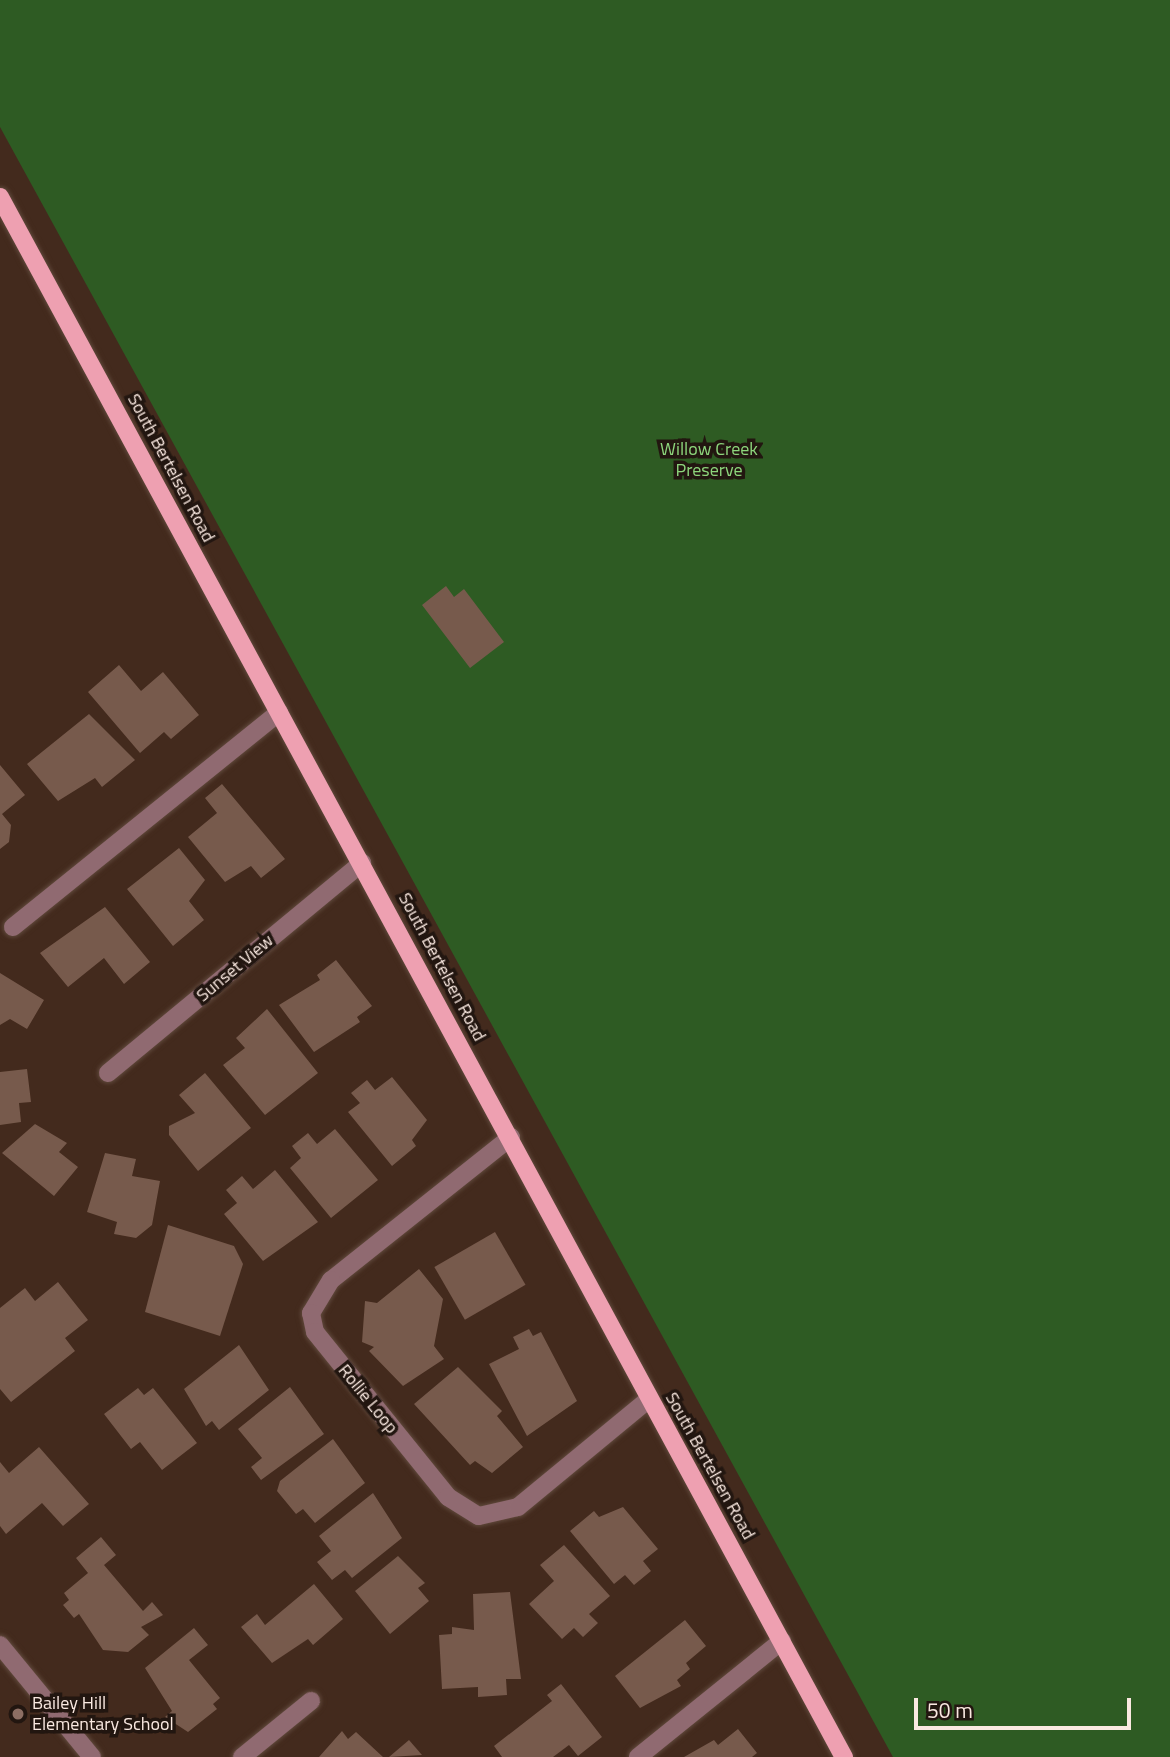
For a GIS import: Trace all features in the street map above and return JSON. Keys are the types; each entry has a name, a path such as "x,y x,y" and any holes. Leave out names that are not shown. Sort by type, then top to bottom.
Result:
{"main road":[{"name":"South Bertelsen Road","path":"0,197 844,1757"}],"street":[{"path":"13,927 279,712"},
{"name":"Sunset View","path":"108,1073 362,863"},
{"name":"Rollie Loop","path":"510,1137 331,1280 312,1313 315,1332 449,1497 479,1516 517,1507 649,1399"},
{"path":"638,1757 782,1641"},
{"path":"0,1644 92,1757"},
{"path":"242,1757 311,1701"}],"green space":[{"name":"Willow Creek Preserve","path":"0,0 1170,0 1170,1757 893,1757 0,127"}],"building":[{"path":"446,586 454,597 464,589 504,642 470,668 422,605"},
{"path":"119,665 141,691 163,672 199,715 171,739 164,732 140,753 88,692"},
{"path":"89,714 135,760 102,787 95,778 58,801 27,764"},
{"path":"0,765 25,795 2,814 11,825 9,842 0,849"},
{"path":"222,784 285,859 261,878 251,866 225,882 188,837 217,813 205,798"},
{"path":"179,848 205,880 189,901 204,920 173,946 127,889"},
{"path":"105,907 150,962 124,984 104,958 68,987 40,953"},
{"path":"336,960 372,1006 357,1017 360,1022 314,1052 279,1005 320,980 317,975"},
{"path":"0,973 44,1000 27,1029 10,1019 0,1025"},
{"path":"267,1009 318,1073 265,1115 223,1065 245,1048 236,1038"},
{"path":"27,1069 31,1102 19,1103 21,1122 0,1125 0,1072"},
{"path":"205,1073 251,1128 198,1171 169,1135 169,1126 195,1113 179,1095"},
{"path":"392,1077 427,1120 412,1140 416,1146 392,1166 348,1112 360,1103 351,1093 367,1080 375,1090"},
{"path":"35,1124 67,1143 59,1152 78,1167 54,1196 2,1153"},
{"path":"335,1129 378,1180 331,1218 290,1168 301,1158 292,1146 308,1133 317,1144"},
{"path":"105,1153 136,1159 132,1176 160,1181 152,1225 136,1238 114,1234 117,1222 87,1212"},
{"path":"275,1170 318,1222 263,1261 224,1214 237,1203 226,1190 242,1176 253,1189"},
{"path":"168,1225 234,1246 243,1264 220,1336 145,1312"},
{"path":"495,1232 526,1285 465,1320 434,1267"},
{"path":"419,1269 443,1299 434,1346 444,1359 403,1386 369,1351 374,1347 362,1342 365,1301 377,1303"},
{"path":"58,1282 88,1320 65,1338 75,1351 11,1402 0,1389 0,1308 25,1288 35,1301"},
{"path":"529,1329 533,1336 541,1332 577,1401 527,1436 489,1364 519,1349 513,1337"},
{"path":"239,1345 269,1390 219,1430 212,1421 206,1426 184,1389"},
{"path":"458,1367 502,1411 497,1416 523,1447 492,1473 475,1461 470,1465 414,1404"},
{"path":"290,1387 324,1434 261,1480 251,1467 262,1458 238,1429"},
{"path":"138,1388 144,1395 153,1388 197,1443 162,1470 140,1442 131,1449 104,1414"},
{"path":"333,1439 365,1483 315,1523 303,1509 296,1514 277,1491 280,1481"},
{"path":"39,1447 89,1504 63,1526 42,1503 6,1534 0,1526 0,1462 9,1473"},
{"path":"373,1493 402,1538 352,1578 345,1570 332,1580 317,1562 331,1551 319,1536"},
{"path":"623,1507 658,1549 643,1561 651,1571 634,1585 625,1575 614,1584 570,1531 594,1511 599,1517"},
{"path":"101,1537 116,1555 104,1565 143,1611 152,1602 163,1615 141,1627 149,1635 128,1652 103,1650 79,1614 74,1618 63,1605 69,1600 64,1593 88,1573 76,1558"},
{"path":"564,1545 610,1596 589,1614 598,1623 583,1637 574,1628 562,1639 529,1604 554,1581 540,1565"},
{"path":"398,1556 425,1583 418,1588 429,1601 390,1634 355,1591"},
{"path":"314,1584 343,1619 313,1645 308,1639 272,1663 241,1627 257,1614 265,1625"},
{"path":"510,1592 521,1679 506,1679 507,1695 478,1697 478,1687 442,1689 439,1635 452,1634 452,1627 474,1630 473,1594"},
{"path":"685,1620 706,1646 686,1663 690,1669 677,1680 681,1686 640,1708 615,1676"},
{"path":"194,1628 208,1645 189,1660 220,1698 213,1704 217,1709 188,1732 165,1717 172,1711 145,1668"},
{"path":"561,1684 602,1737 578,1756 569,1745 553,1757 502,1757 494,1746 552,1701 547,1695"},
{"path":"738,1729 757,1753 752,1757 684,1757 714,1740 718,1745"},
{"path":"342,1731 348,1739 356,1732 383,1757 319,1757"},
{"path":"409,1740 422,1755 389,1757"}],"place":[{"name":"Bailey Hill Elementary School","path":"18,1714"}]}
